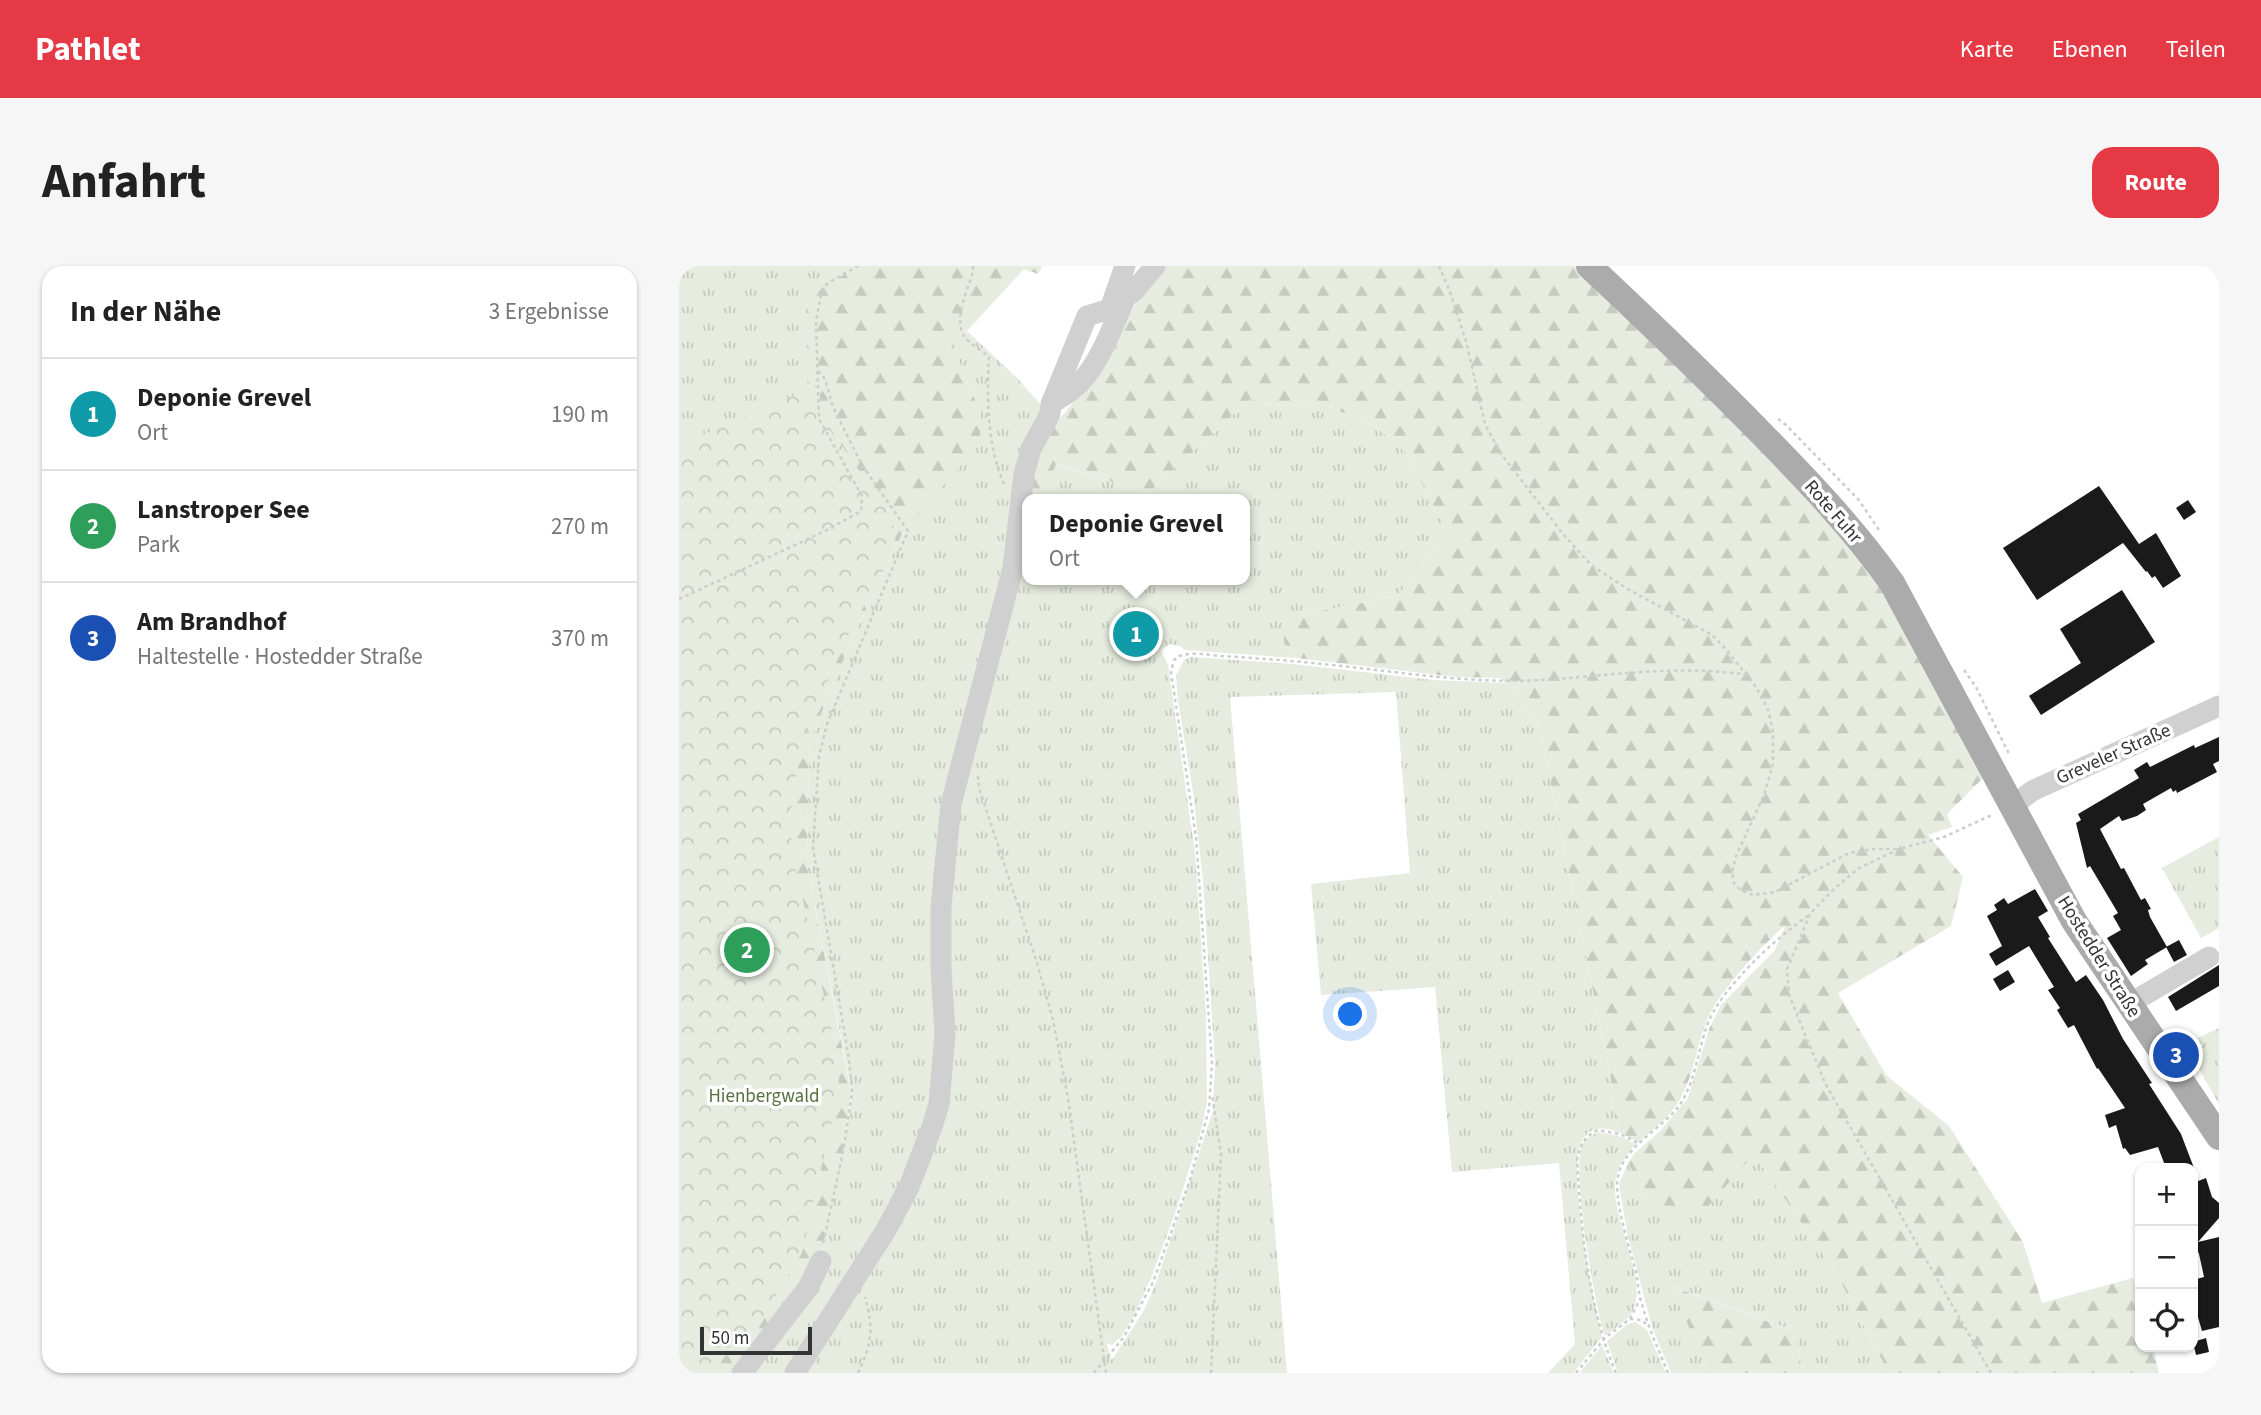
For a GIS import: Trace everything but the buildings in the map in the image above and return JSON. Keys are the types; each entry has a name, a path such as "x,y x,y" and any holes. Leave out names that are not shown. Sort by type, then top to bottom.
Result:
{"main road":[{"name":"Rote Fuhr","path":"1589,266 1814,487 1872,555 1892,583 2011,807"},
{"name":"Hostedder Straße","path":"2011,807 2074,921 2219,1137"}],"street":[{"path":"1118,303 1125,266"},
{"path":"795,1373 858,1277 909,1187 939,1104 946,1034 941,969 941,907 951,804 1013,568 1024,474 1031,449 1050,414 1051,404 1087,316 1118,303 1134,291 1155,266"},
{"name":"Greveler Straße","path":"2011,807 2032,790 2219,706"},
{"path":"2129,1004 2209,957"},
{"path":"742,1373 808,1288 821,1261"}],"path":[{"path":"679,599 825,531 861,511 863,496 819,419 816,321 822,289 858,266"},
{"path":"973,266 960,328 965,338 989,357 987,389 992,441 996,465 1006,489"},
{"path":"1439,266 1467,341 1485,424 1501,454 1563,534 1591,565 1626,588 1711,635 1748,675 1768,709 1773,732 1773,764 1764,794 1736,856 1732,872 1734,883 1740,890 1753,895 1775,892 1849,853 1899,849"},
{"path":"818,371 825,379 833,407 862,465 908,531 827,724 818,756 813,848 849,1059 852,1092 821,1261"},
{"path":"1211,1373 1221,1154 1211,1087 1207,979 1196,837 1171,672 1174,660 1179,655 1203,655 1293,660 1486,681 1677,672 1726,671 1748,675"},
{"path":"977,765 979,788 1053,1020 1068,1098 1107,1373"},
{"path":"1668,1373 1648,1327 1640,1300 1617,1183 1626,1159 1680,1105 1689,1088 1709,1022 1718,1006 1766,950 1859,868 1899,849 1944,837 2011,807"},
{"path":"1810,914 1787,969 1789,995 1806,1040 1825,1083 1991,1373"},
{"path":"1094,1373 1106,1362 1130,1328 1153,1282 1190,1180 1209,1109 1211,1087"},
{"path":"1616,1373 1605,1348 1605,1338 1593,1299 1577,1159 1581,1143 1598,1130 1620,1134 1640,1144"},
{"path":"858,1277 873,1331 858,1373"},
{"path":"1576,1373 1605,1338 1630,1320 1640,1300"},
{"path":"1630,1320 1641,1320 1648,1327"}],"green space":[{"path":"679,266 857,266 835,281 808,417 679,594"},
{"name":"Hienbergwald","path":"857,266 1042,266 1038,274 1024,269 967,331 954,338 954,349 981,414 980,443 902,534 849,646 809,743 807,866 851,1092 844,1147 821,1255 741,1373 679,1373 679,594 808,417 806,299"},
{"path":"1166,266 1574,266 1787,474 1881,586 1983,778 1947,814 1952,827 1928,835 1963,877 1951,926 1838,993 1886,1075 1949,1126 2023,1242 2042,1303 2133,1278 2135,1352 2154,1352 2159,1373 1889,1373 1836,1273 1754,1154 1703,1212 1650,1203 1628,1163 1688,1098 1709,1029 1721,1005 1775,950 1785,926 1745,966 1717,1002 1706,1023 1685,1089 1672,1111 1639,1142 1622,1134 1615,1121 1611,1079 1538,721 1501,678 1456,677 1296,658 1284,643 1284,628 1300,615 1397,596 1448,535 1406,452 1376,427 1323,404 1271,405 1251,398 1148,493 1056,464 1044,494 1027,494 1028,483 1048,433 1089,383 1139,298"},
{"path":"967,331 1015,376 1042,406 1031,494 1022,494 1022,585 1250,585 1250,494 1044,494 1055,464 1148,493 1251,398 1271,405 1323,404 1376,427 1406,452 1448,535 1397,596 1300,615 1284,643 1296,658 1185,650 1170,644 1161,650 1168,665 1195,853 1206,1015 1207,1103 1200,1135 1176,1211 1151,1278 1121,1337 1112,1345 1106,1343 1112,1360 1143,1312 1156,1283 1213,1111 1215,1063 1203,881 1176,676 1184,660 1191,657 1293,664 1433,680 1505,683 1538,721 1611,1079 1615,1121 1622,1134 1596,1129 1583,1139 1578,1153 1577,1175 1583,1235 1602,1337 1573,1373 1548,1373 1575,1344 1559,1163 1452,1172 1435,987 1321,995 1311,884 1410,873 1396,692 1230,697 1287,1373 742,1373 821,1261 852,1093 807,866 809,743 849,646 902,534 981,414 954,349 954,338"},
{"name":"Hienbergwald","path":"819,384 821,415 892,519 895,538 891,556 842,648 814,711 803,744 791,812 794,863 835,1047 839,1078 836,1103 802,1253 741,1352 725,1356 713,1373 679,1373 679,444"},
{"path":"2219,837 2219,928 2201,938 2162,868"},
{"path":"2219,1028 2219,1104 2185,1044"},
{"path":"1599,1132 1619,1136 1636,1144 1619,1167 1615,1192 1633,1264 1637,1297 1628,1318 1605,1336 1590,1270 1579,1158 1585,1140"},
{"path":"1754,1154 1836,1273 1889,1373 1803,1373 1794,1331 1672,1286 1709,1373 1671,1373 1652,1327 1627,1232 1619,1184 1628,1163 1650,1203"},
{"path":"1671,1286 1794,1331 1803,1373 1709,1373"},
{"path":"1635,1322 1647,1330 1666,1373 1618,1373 1607,1341 1628,1324"},
{"path":"1602,1345 1614,1373 1580,1373 1582,1370"}],"place":[{"name":"Deponie Grevel","path":"1136,634"},
{"name":"Lanstroper See","path":"747,950"},
{"name":"Am Brandhof","path":"2176,1055"}]}
